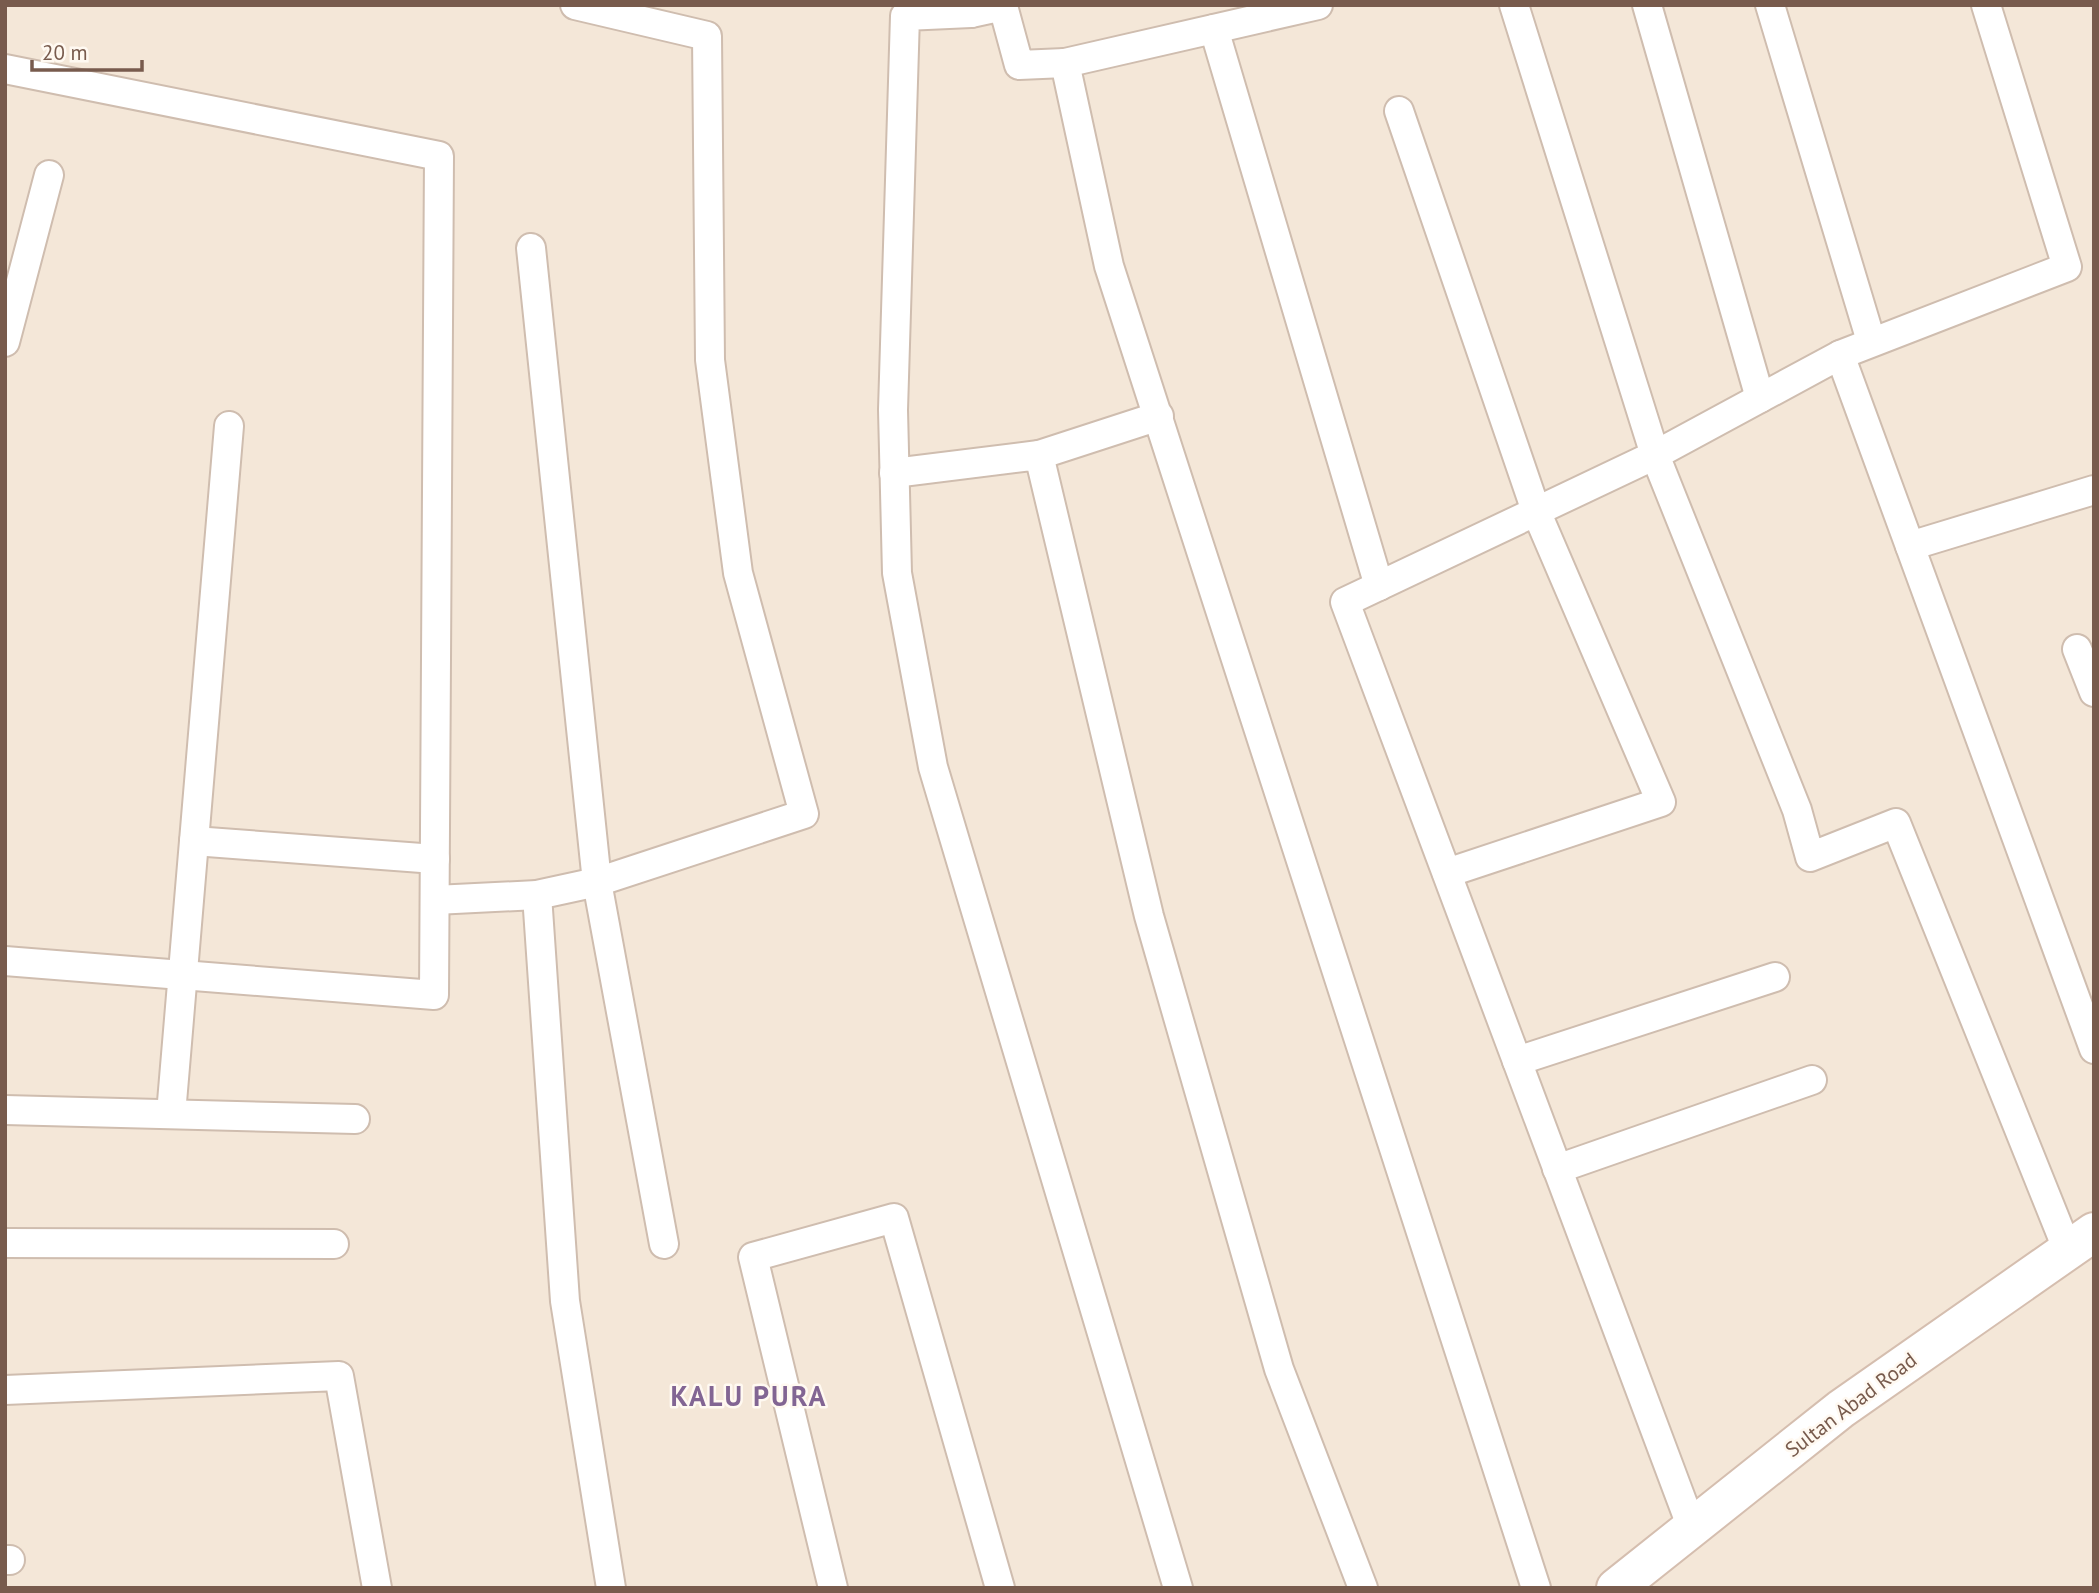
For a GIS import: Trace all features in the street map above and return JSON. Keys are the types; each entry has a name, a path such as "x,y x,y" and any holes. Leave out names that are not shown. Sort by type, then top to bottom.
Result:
{"street":[{"path":"1178,1588 933,767 897,573 893,410 905,16 1003,6 1019,65 1065,63 1318,5"},
{"path":"1514,5 1655,455 1797,810 1810,857 1896,822 2081,1241"},
{"path":"1647,5 1760,398"},
{"path":"1770,5 1871,341"},
{"path":"1692,1528 1345,602 1655,455 1840,355 2067,267 1986,5"},
{"path":"435,900 537,895 597,882 804,814 738,573 710,360 707,36 587,7"},
{"path":"1214,29 1378,586"},
{"path":"1065,63 1109,266 1536,1588"},
{"path":"5,69 439,156 435,995 5,961"},
{"path":"1399,111 1536,512 1661,802 1447,873"},
{"path":"5,342 50,175"},
{"path":"531,248 597,882 664,1244"},
{"path":"1840,355 2094,1049"},
{"path":"894,473 1039,455 1159,416"},
{"path":"171,1114 229,426"},
{"path":"1039,455 1149,916 1279,1369 1363,1588"},
{"path":"1910,546 2094,490"},
{"path":"2077,649 2094,692"},
{"path":"194,841 435,859"},
{"path":"537,895 565,1301 611,1588"},
{"path":"1517,1061 1775,977"},
{"path":"1557,1169 1812,1080"},
{"path":"5,1110 355,1119"},
{"path":"833,1588 753,1257 894,1218 1000,1588"},
{"name":"Sultan Abad Road","path":"1616,1588 1841,1409 2081,1241"},
{"path":"5,1243 334,1244"},
{"path":"5,1390 339,1376 377,1588"}],"shaded area":[{"path":"5,5 2094,5 2094,1588 5,1588"}],"district":[{"name":"KALU PURA","path":"749,1396"}]}
